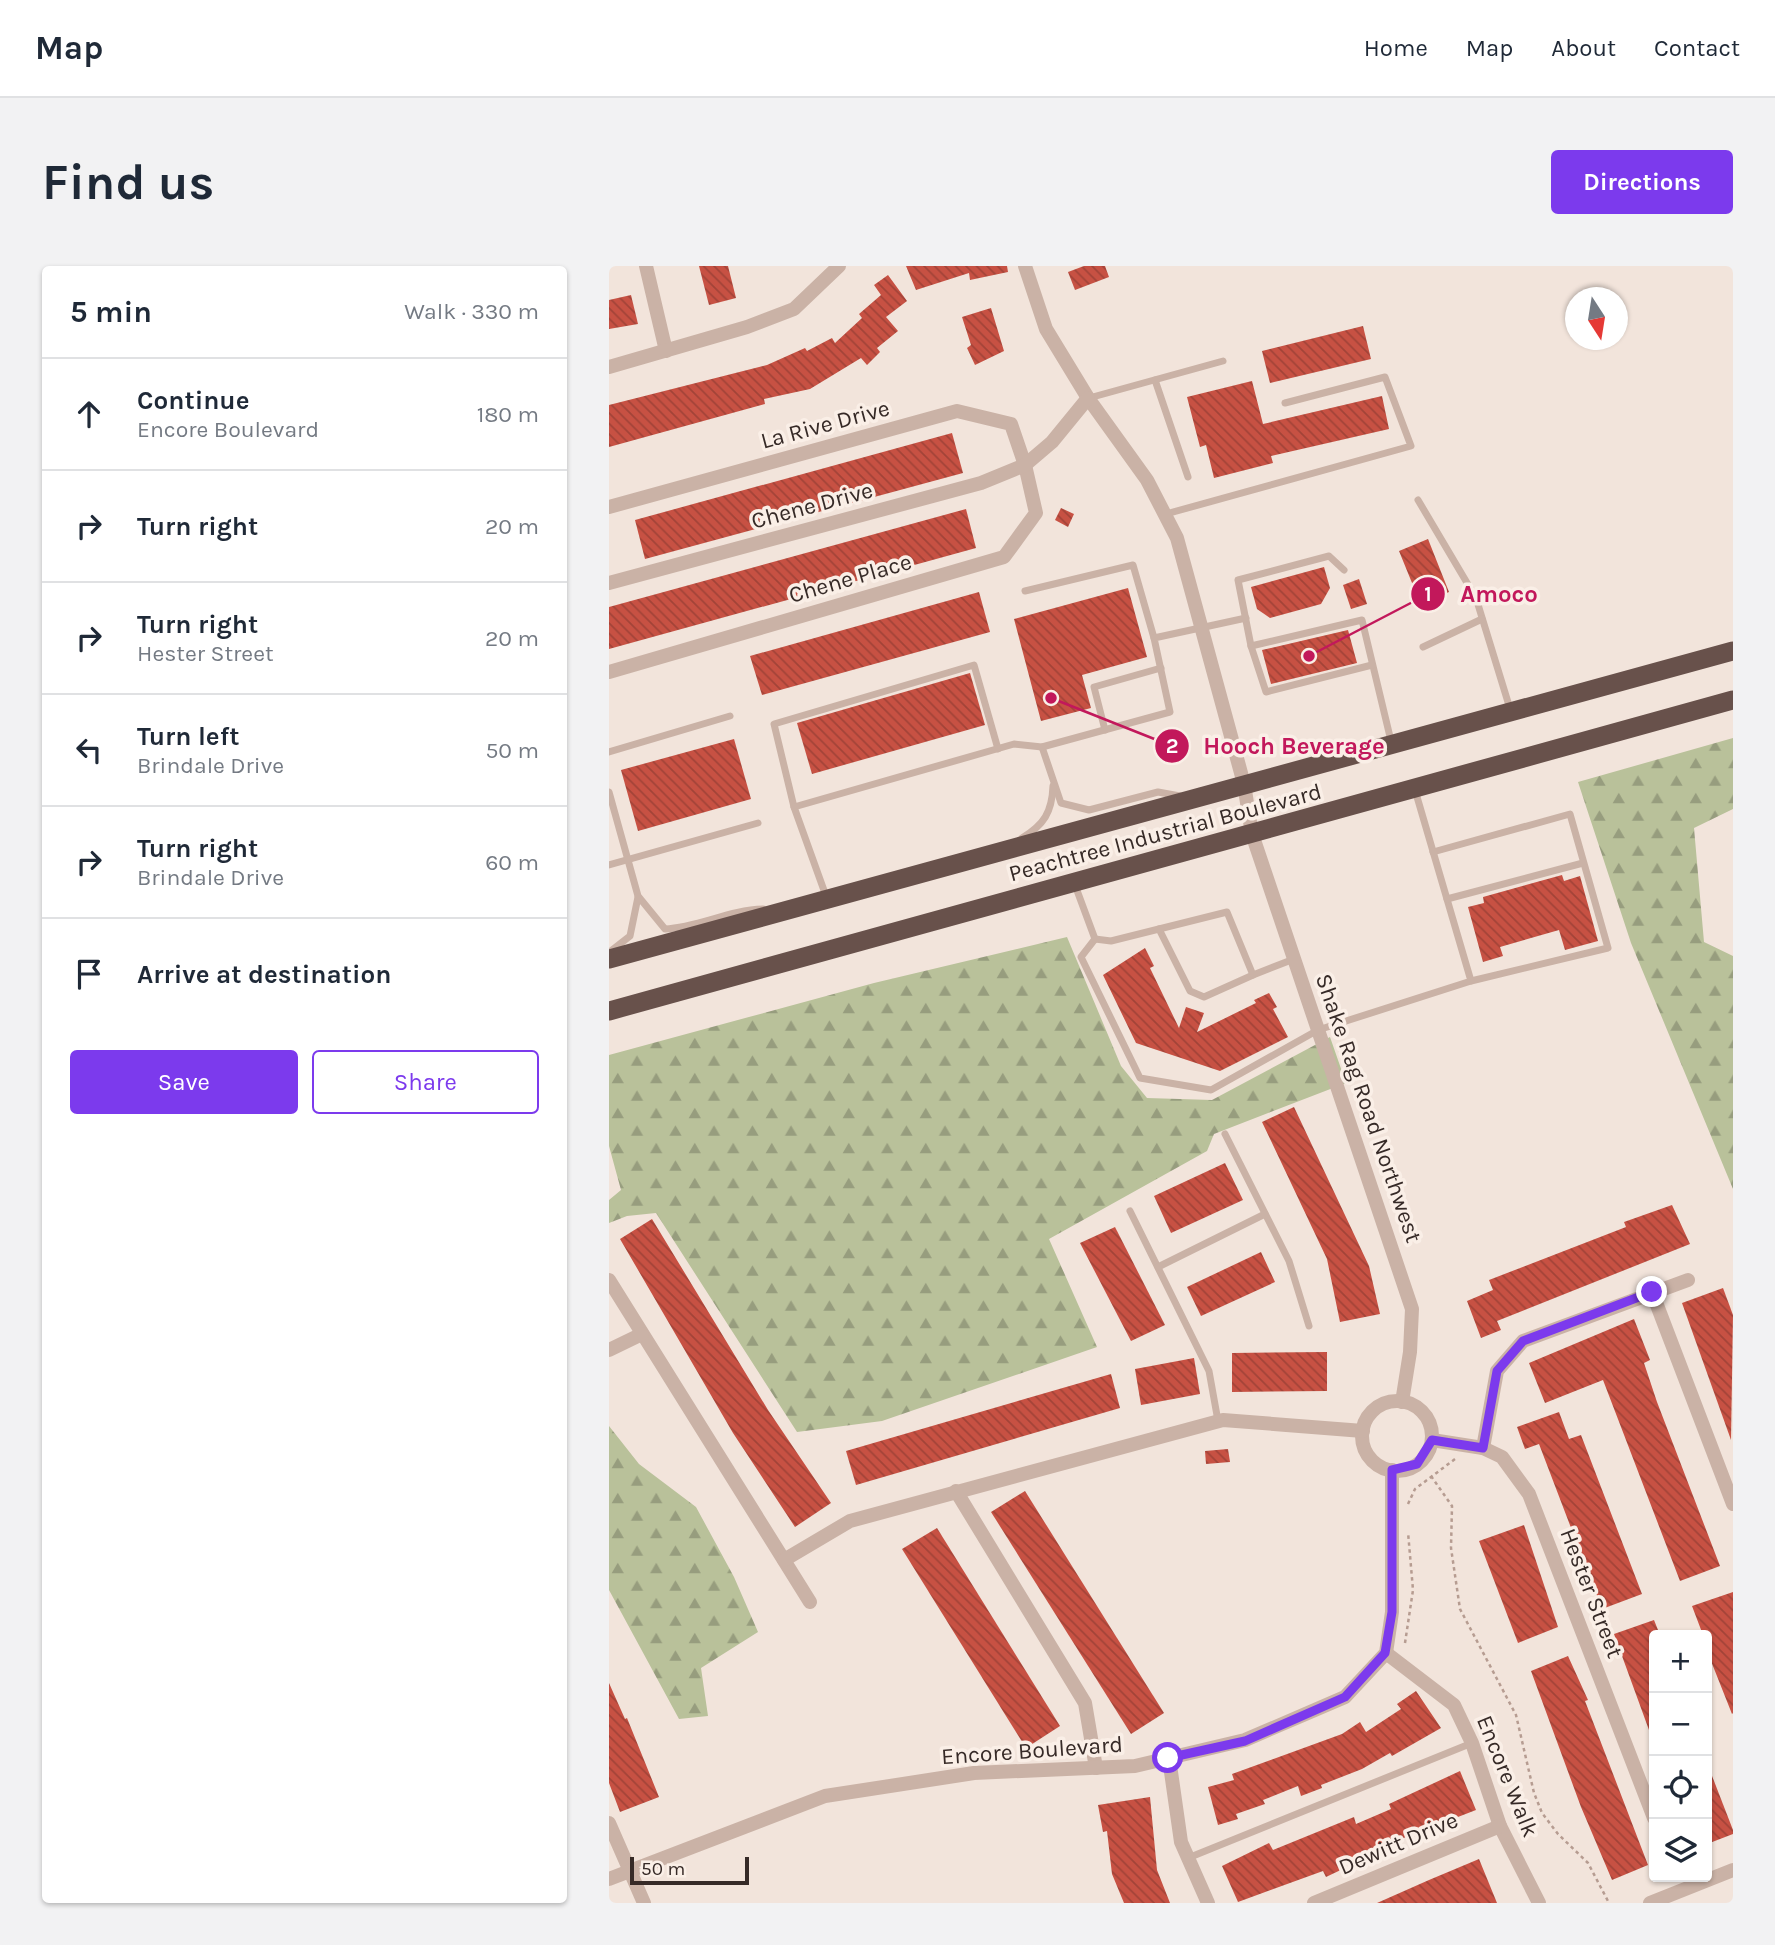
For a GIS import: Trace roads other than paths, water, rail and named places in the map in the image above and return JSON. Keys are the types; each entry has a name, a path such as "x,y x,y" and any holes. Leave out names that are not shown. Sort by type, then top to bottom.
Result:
{"highway":[{"name":"Peachtree Industrial Boulevard","path":"609,959 1733,651"},
{"name":"Peachtree Industrial Boulevard","path":"609,1011 1733,700"}],"street":[{"path":"646,266 666,351"},
{"path":"609,367 794,309 839,266"},
{"name":"Shake Rag Road Northwest","path":"1025,266 1046,329 1088,398 1147,480 1177,538 1244,784 1252,834 1412,1309 1410,1352 1402,1402"},
{"name":"Chene Drive","path":"609,583 981,483 1025,465 1052,442 1088,398"},
{"name":"La Rive Drive","path":"609,507 957,411 1011,424 1025,465"},
{"name":"Chene Place","path":"609,671 1004,557 1036,513 1025,465"},
{"path":"609,1280 810,1602"},
{"path":"1483,1448 1497,1371 1523,1341 1688,1280"},
{"path":"1652,1292 1733,1504"},
{"path":"609,1350 642,1334"},
{"path":"1402,1402 1425,1415 1432,1440 1417,1464 1392,1470 1369,1457 1362,1440 1363,1431 1376,1408 1402,1402"},
{"path":"784,1560 850,1521 1218,1421 1363,1431"},
{"name":"Hester Street","path":"1432,1440 1483,1448 1502,1457 1529,1494 1649,1805"},
{"path":"1385,1653 1392,1612 1392,1470"},
{"path":"956,1491 1085,1703 1096,1768"},
{"name":"Encore Walk","path":"1385,1653 1454,1705 1472,1743 1500,1826 1539,1903"},
{"name":"Encore Boulevard","path":"609,1879 825,1796 974,1773 1135,1766 1245,1741 1345,1697 1385,1653"},
{"path":"1168,1758 1181,1842 1208,1903"},
{"path":"609,1823 644,1903"},
{"name":"Dewitt Drive","path":"1314,1903 1500,1826"},
{"path":"1650,1903 1679,1883 1733,1870"}],"lane":[{"path":"1088,398 1223,361"},
{"path":"1165,514 1411,446 1385,377 1285,403"},
{"path":"1155,380 1188,477"},
{"path":"1418,500 1476,598 1511,713"},
{"path":"1344,570 1329,556 1238,580 1251,646 1266,692 1372,665"},
{"path":"795,807 1014,744 1042,747 1170,712 1154,638 1133,565 1025,591"},
{"path":"1154,638 1246,618"},
{"path":"1423,647 1482,619"},
{"path":"1251,646 1362,620 1392,746"},
{"path":"826,898 795,807 773,724 974,665 998,749"},
{"path":"1105,730 1094,687 1161,668"},
{"path":"609,752 730,716"},
{"path":"1042,747 1061,803 1089,810 1158,792 1192,798"},
{"path":"1002,850 1041,827 1052,806 1053,785"},
{"path":"1415,790 1471,981"},
{"path":"609,792 638,896 664,929 686,928 748,909 790,908"},
{"path":"1095,939 1081,957 1140,1078 1211,1090 1318,1030 1471,981 1608,948 1570,814 1433,852"},
{"path":"609,865 758,823"},
{"path":"1447,899 1583,863"},
{"path":"1075,882 1095,939"},
{"path":"609,952 630,936 638,896"},
{"path":"1095,939 1111,940 1227,912 1253,975"},
{"path":"1159,929 1190,991 1204,997 1294,959"},
{"path":"1225,1134 1289,1261 1309,1326"},
{"path":"1130,1211 1209,1371 1218,1421"},
{"path":"1158,1267 1265,1214"},
{"path":"1188,1858 1472,1743"}],"place":[{"name":"Amoco","path":"1309,656"},
{"name":"Hooch Beverage","path":"1051,698"}]}
